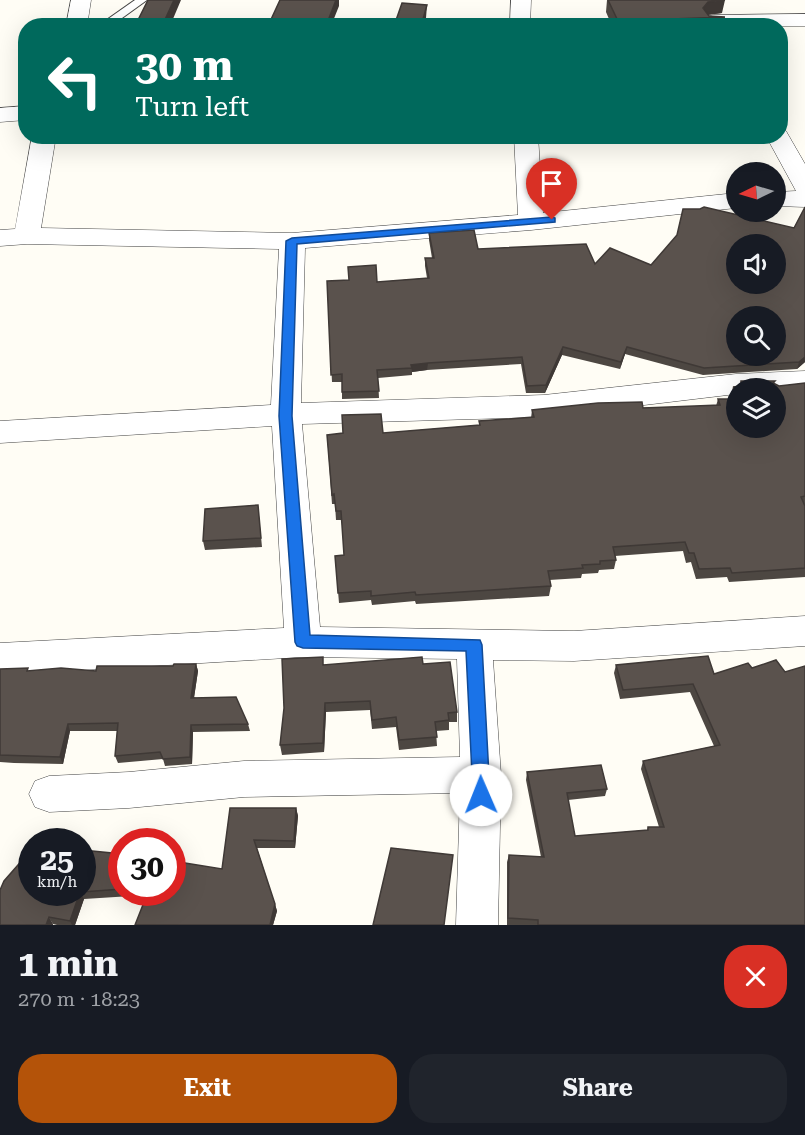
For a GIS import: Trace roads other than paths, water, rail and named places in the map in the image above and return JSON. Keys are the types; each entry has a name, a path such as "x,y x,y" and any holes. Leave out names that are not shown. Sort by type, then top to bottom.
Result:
{"street":[{"path":"78,18 81,0"},
{"path":"520,18 521,0"},
{"path":"788,20 805,20"},
{"path":"0,115 18,114"},
{"path":"27,236 43,144"},
{"path":"526,144 531,222"},
{"path":"782,144 805,187"},
{"path":"786,199 805,199"},
{"path":"0,238 27,236 292,241 531,222 726,201"},
{"path":"292,241 286,416 303,642"},
{"path":"0,432 365,410 525,407 736,384 805,381"},
{"path":"0,659 303,642 574,646 805,631"},
{"path":"474,645 481,775 482,856 477,925"},
{"path":"49,794 129,790 244,779 481,775"}],"lane":[{"path":"115,18 142,0"}]}
